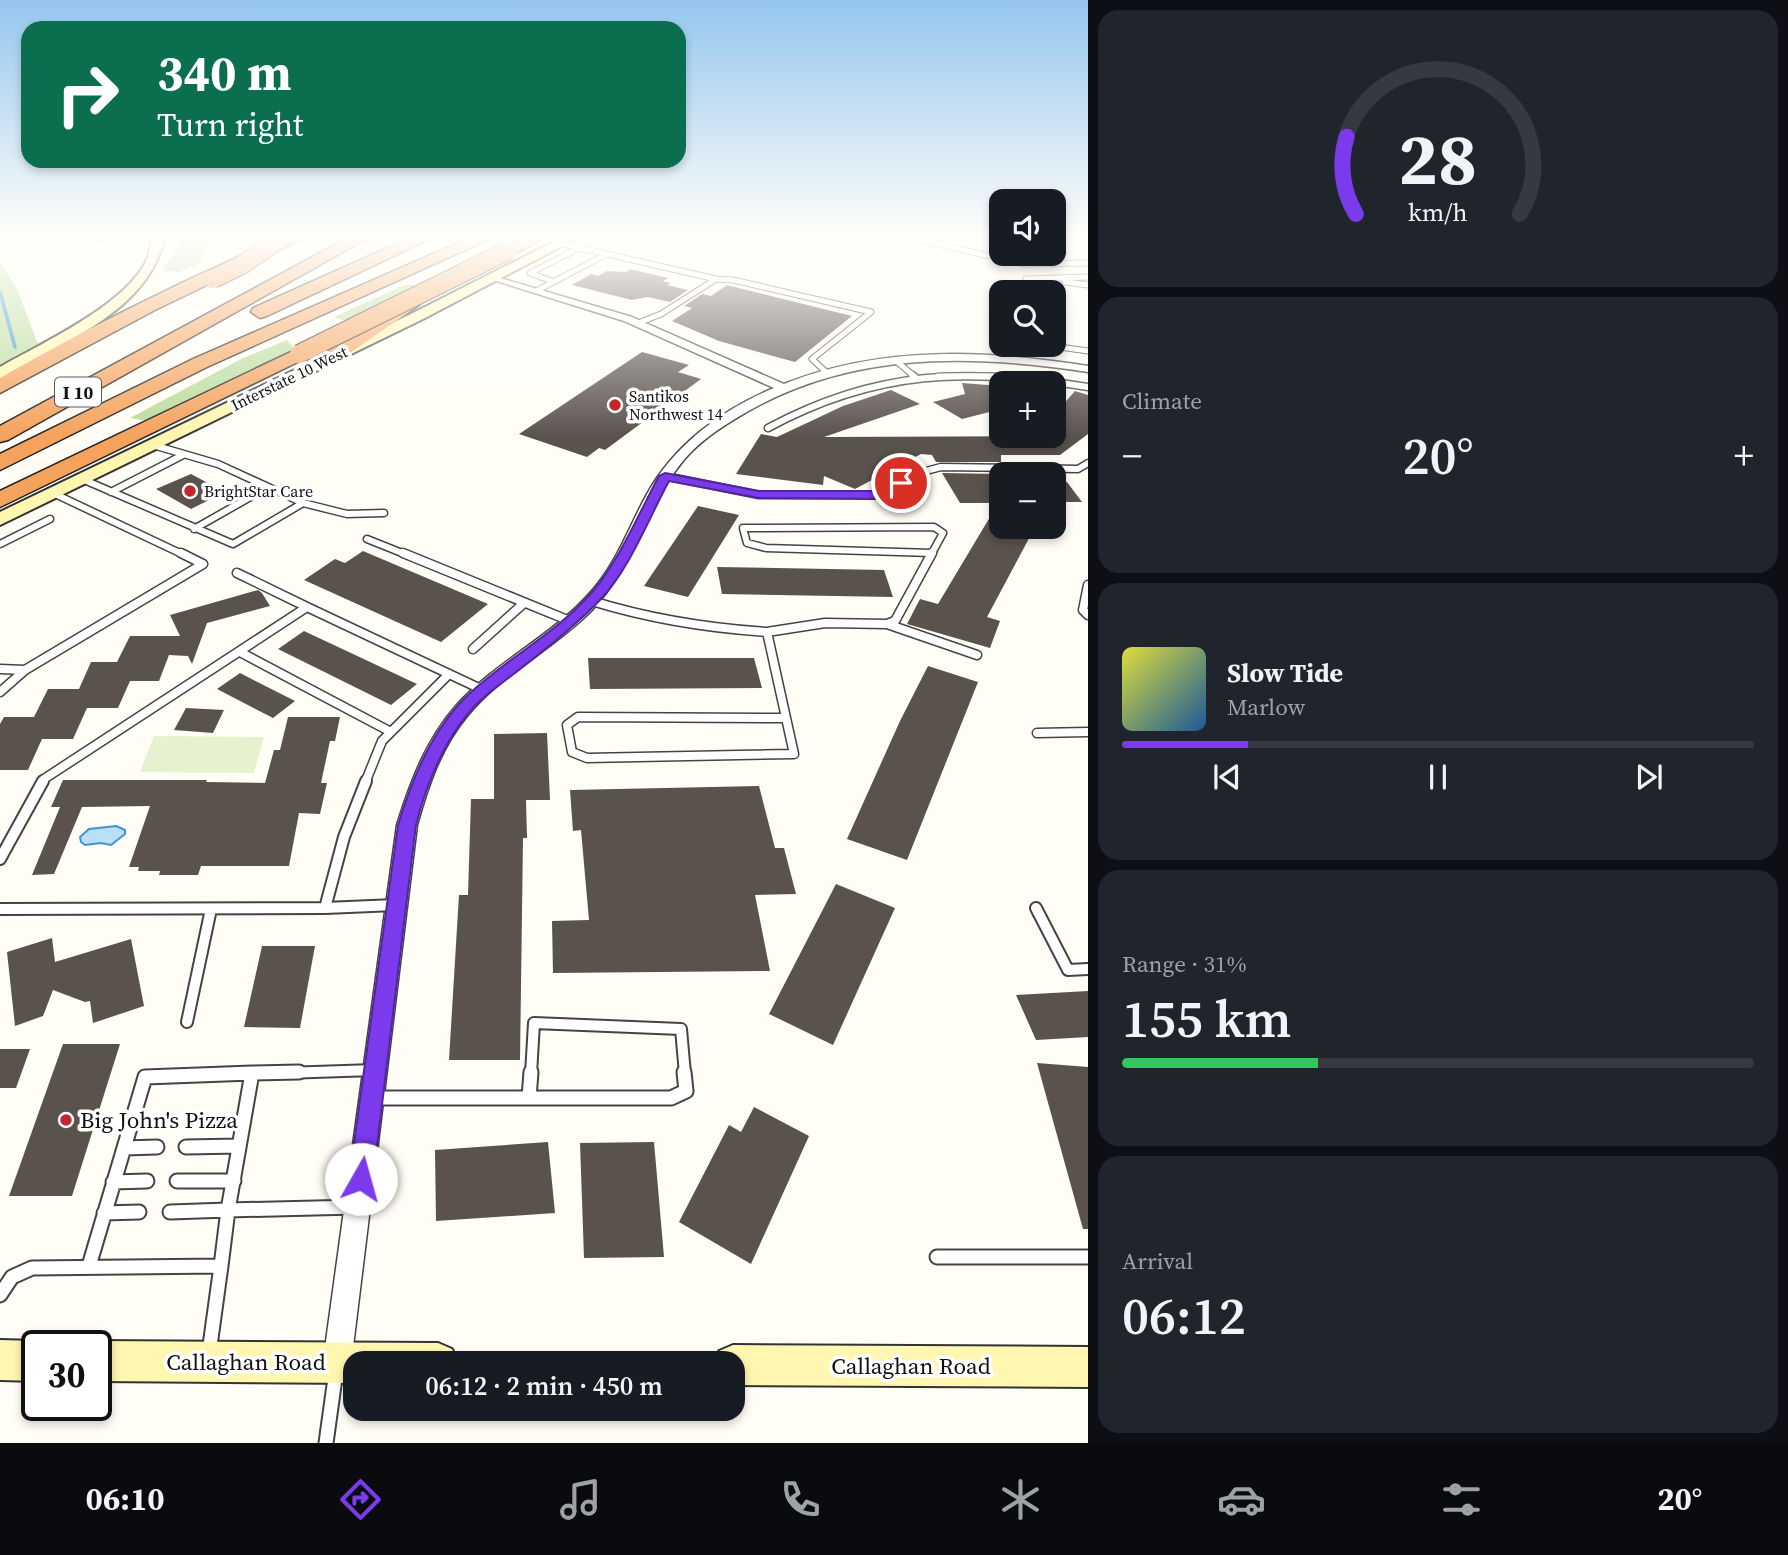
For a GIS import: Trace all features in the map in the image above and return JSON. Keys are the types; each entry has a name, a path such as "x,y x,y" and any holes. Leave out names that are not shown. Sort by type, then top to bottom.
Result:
{"highway":[{"path":"0,387 155,302"},
{"path":"0,404 177,302"},
{"path":"155,349 226,302"},
{"name":"I 10","path":"0,435 241,302"},
{"name":"I 10","path":"0,461 215,335 285,302"},
{"path":"0,461 200,363 337,302"},
{"path":"0,500 299,354 397,302"},
{"path":"333,356 417,302"}],"main road":[{"path":"0,374 116,302"},
{"name":"Interstate 10 West","path":"0,519 443,302"},
{"path":"0,1360 21,1361"},
{"name":"Callaghan Road","path":"112,1361 343,1363"},
{"name":"Callaghan Road","path":"745,1365 1088,1367"}],"street":[{"path":"575,302 638,323 783,388"},
{"path":"337,1363 407,825 416,792 442,738 460,712 592,601 613,574 674,463 701,436 752,402 826,372 895,360 986,358 1088,369"}],"lane":[{"path":"638,323 661,314 679,302"},
{"path":"826,372 812,359 871,312 829,302"},
{"path":"1066,348 1088,351"},
{"path":"895,360 915,377"},
{"path":"768,428 797,410 845,390 883,381 915,377 1002,376 1088,387"},
{"path":"153,445 218,464 303,503 346,514 384,513"},
{"path":"111,492 183,455"},
{"path":"665,476 759,495 877,495 926,471 942,467 1078,469 1088,463"},
{"path":"82,479 233,544 303,503"},
{"path":"194,529 268,487"},
{"path":"0,692 25,670 203,564 53,493"},
{"path":"0,544 50,519"},
{"path":"887,624 895,621 943,533 934,527 743,528 747,542 766,548 932,553"},
{"path":"367,539 570,621"},
{"path":"237,573 483,690"},
{"path":"1088,585 1083,610 1088,615"},
{"path":"592,601 705,628 767,632 825,623 887,624 977,655"},
{"path":"472,649 524,603"},
{"path":"0,859 44,779 307,607"},
{"path":"767,632 794,754 587,758 572,752 567,725 578,718 786,718"},
{"path":"240,652 391,732"},
{"path":"0,669 25,670"},
{"path":"325,908 344,836 382,741 449,674"},
{"path":"1037,733 1088,732"},
{"path":"0,909 325,908 395,905"},
{"path":"1036,908 1068,970 1088,969"},
{"path":"187,1022 211,909"},
{"path":"370,1098 529,1098 671,1098 686,1091 681,1029 534,1023 529,1098"},
{"path":"89,1266 145,1077 374,1070"},
{"path":"208,1362 228,1210 252,1073"},
{"path":"186,1147 239,1146"},
{"path":"124,1148 157,1147"},
{"path":"113,1182 147,1181"},
{"path":"177,1181 234,1181"},
{"path":"170,1212 358,1206"},
{"path":"104,1213 139,1212"},
{"path":"937,1257 1088,1257"},
{"path":"0,1295 4,1284 16,1273 32,1268 221,1266"},
{"path":"326,1443 337,1363"}],"green space":[{"path":"0,302 22,302 38,344 0,366"},
{"path":"366,302 396,302 351,323 334,317"},
{"path":"287,340 297,351 154,422 130,418 243,358"},
{"path":"154,736 264,737 254,773 140,772"}],"water":[{"path":"116,826 125,830 125,834 111,845 85,845 81,842 80,837 89,829"}],"building":[{"path":"689,302 797,302 852,316 795,362 719,341 672,321 692,308 684,306"},
{"name":"Santikos Northwest 14","path":"642,352 689,365 678,372 701,379 605,450 599,448 587,457 519,434"},
{"path":"962,383 989,385 989,412 962,419 933,402 965,394"},
{"path":"891,390 920,404 824,437 989,436 989,448 1066,448 1066,401 1075,391 1088,395 1088,434 1060,455 1001,455 1001,462 936,462 932,455 921,454 855,489 824,476 823,485 736,474 761,434 777,437 843,406"},
{"path":"942,473 989,474 989,503 960,503"},
{"name":"BrightStar Care","path":"191,474 225,492 191,509 156,489"},
{"path":"1066,482 1067,482 1082,502 1066,502"},
{"path":"698,506 739,515 688,597 644,586"},
{"path":"989,519 989,539 1029,539 987,617 1000,621 990,648 907,624 920,599 938,604"},
{"path":"363,551 488,604 441,642 304,580 335,559 345,563"},
{"path":"717,567 884,570 893,597 722,594"},
{"path":"258,590 270,606 207,623 192,664 188,656 169,655 159,681 130,681 118,708 87,708 73,739 42,739 28,770 0,770 0,724 4,717 34,717 48,689 79,689 91,662 117,662 130,636 180,636 170,615"},
{"path":"304,631 417,684 391,705 278,649"},
{"path":"588,658 754,658 762,688 590,689"},
{"path":"928,666 978,682 907,860 847,839"},
{"path":"240,673 295,701 273,718 217,689"},
{"path":"186,708 224,710 213,733 174,730"},
{"path":"288,717 340,717 335,741 330,741 321,783 327,783 320,814 299,813 289,866 201,866 198,875 159,875 160,871 138,871 139,867 129,867 150,806 82,807 54,874 32,875 60,807 51,807 63,780 207,780 206,782 265,783 274,750 280,750"},
{"path":"547,733 550,800 526,800 527,838 523,838 520,1060 449,1060 459,895 468,895 471,799 494,799 494,734"},
{"path":"759,786 775,848 784,848 796,894 755,895 770,971 553,973 552,921 589,920 581,830 573,831 570,790"},
{"path":"836,884 895,908 833,1045 769,1014"},
{"path":"52,938 55,962 131,939 144,1006 93,1023 90,1001 85,1002 53,990 43,1016 15,1026 7,952"},
{"path":"262,946 315,946 300,1028 244,1027"},
{"path":"1088,991 1088,1037 1036,1040 1016,995"},
{"name":"Big John's Pizza","path":"63,1044 120,1044 72,1196 9,1196"},
{"path":"0,1049 30,1049 16,1088 0,1088"},
{"path":"1037,1063 1088,1067 1088,1229 1083,1229"},
{"path":"754,1107 809,1136 751,1264 679,1222 729,1125 741,1132"},
{"path":"548,1142 555,1213 436,1221 435,1150"},
{"path":"654,1142 664,1257 584,1258 580,1143"}],"waterway":[{"path":"3,302 15,347"}],"place":[{"name":"Santikos Northwest 14","path":"615,405"},
{"name":"BrightStar Care","path":"190,491"},
{"name":"Big John's Pizza","path":"66,1120"}],"route":[{"path":"361,1179 407,825 416,792 430,761 460,712 475,697 560,631 597,596 613,574 665,476 759,495 877,495 901,483"}]}
